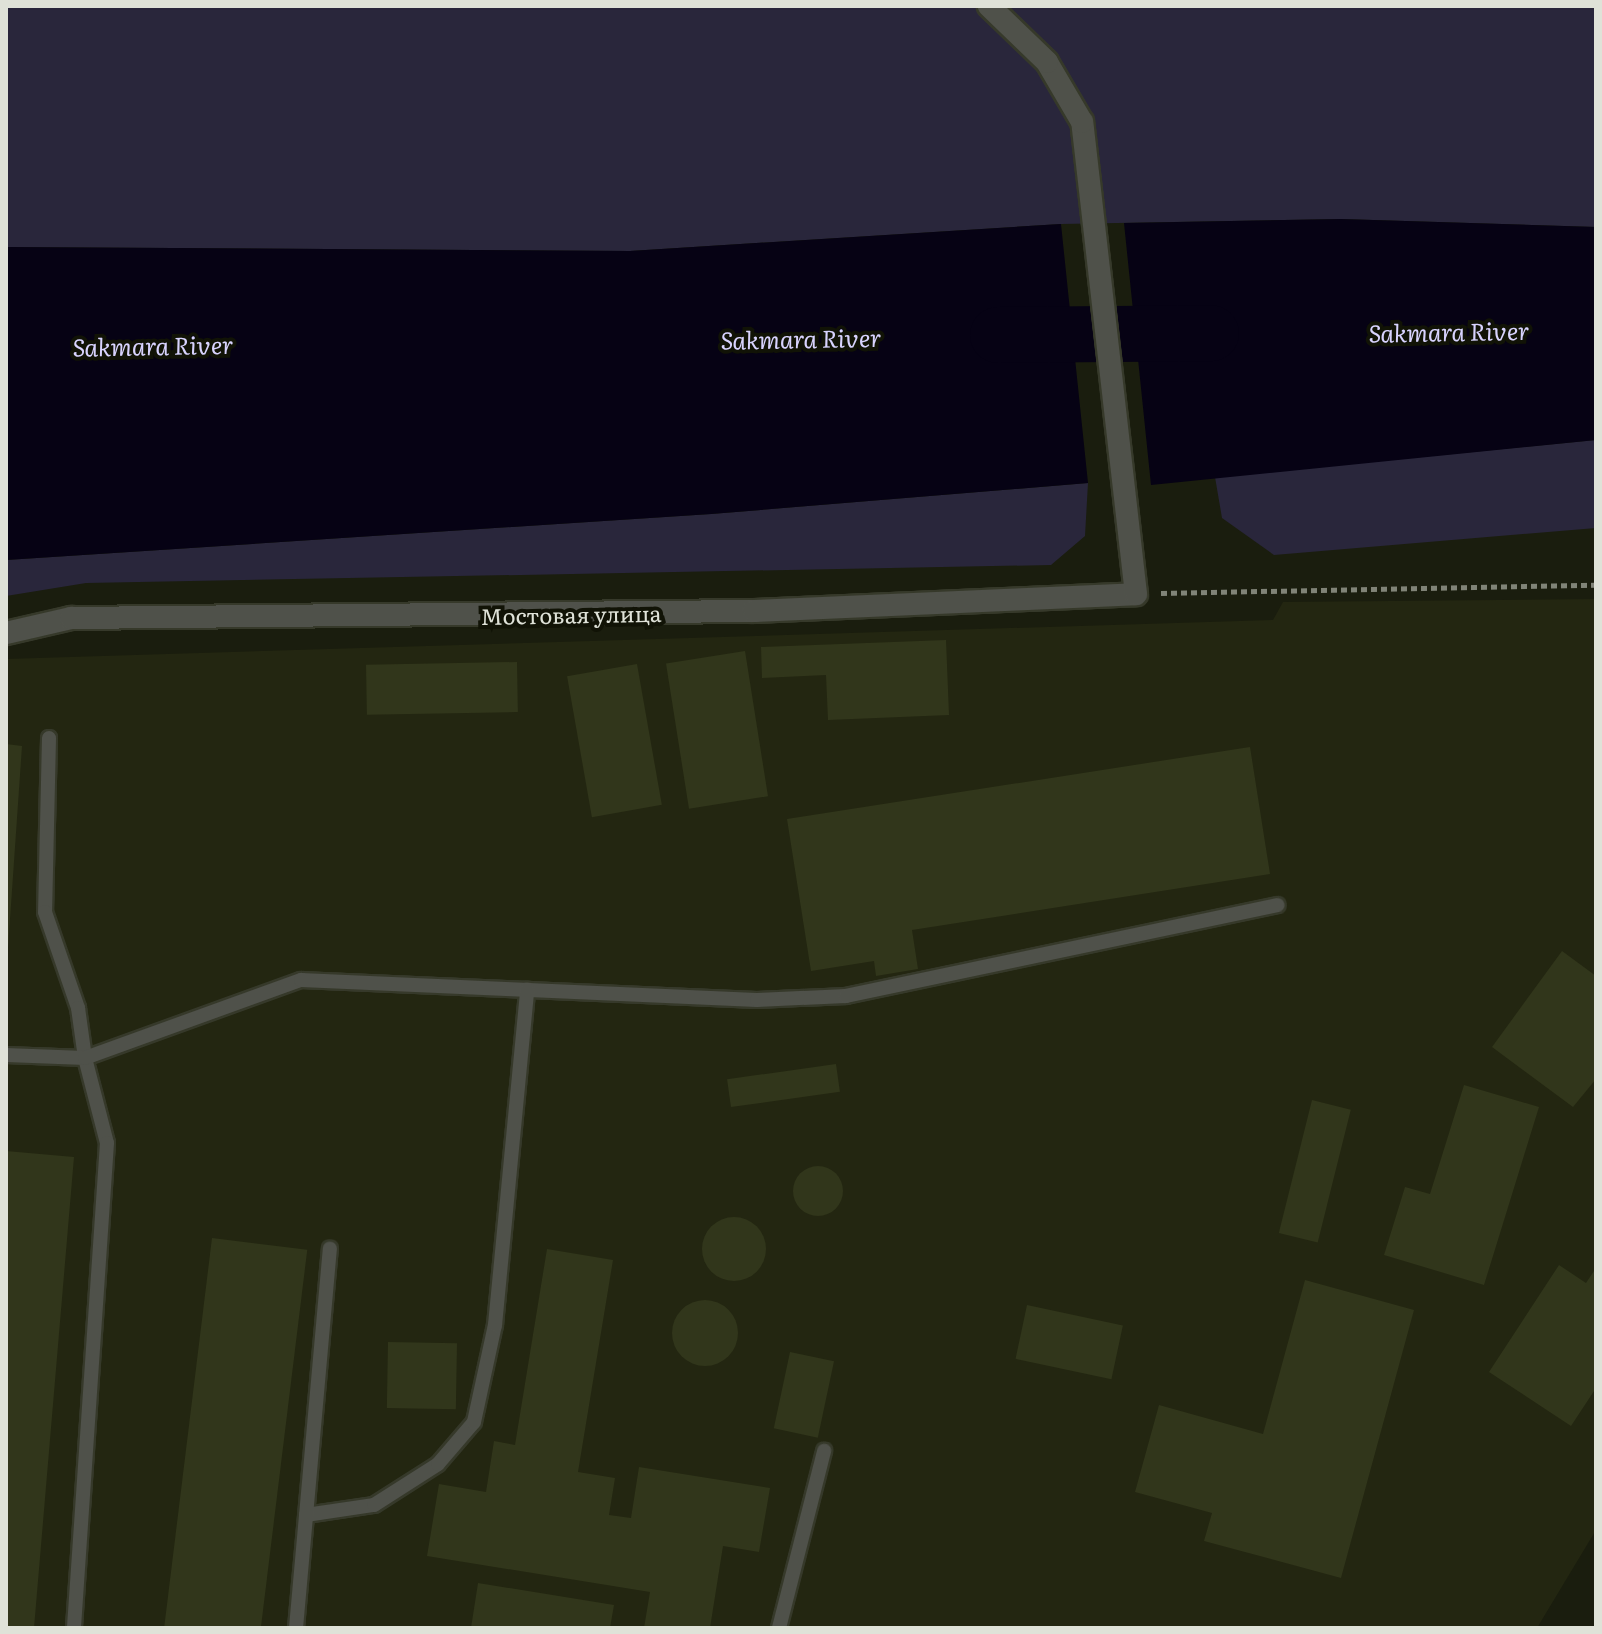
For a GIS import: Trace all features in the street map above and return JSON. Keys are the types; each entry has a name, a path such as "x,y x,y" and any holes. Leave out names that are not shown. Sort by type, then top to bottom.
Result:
{"street":[{"path":"989,6 1047,62 1082,122 1136,594"},
{"name":"Мостовая улица","path":"6,633 71,618 754,611 1136,594"}],"lane":[{"path":"49,738 45,912 78,1008 85,1058 107,1143 74,1628"},
{"path":"6,1055 85,1058 301,980 757,1000 846,996 1278,905"},
{"path":"306,1515 374,1505 438,1464 474,1422 495,1325 527,990"},
{"path":"296,1628 330,1249"},
{"path":"779,1628 824,1451"}],"path":[{"path":"1136,594 1596,585"}],"shaded area":[{"path":"6,6 1596,6 1596,227 1341,219 1061,224 630,251 6,247"},
{"path":"1596,440 1596,528 1274,555 1222,518 1215,477"},
{"path":"1088,483 1085,536 1051,565 86,583 6,596 6,560 711,514"},
{"path":"1596,599 1596,1530 1537,1628 6,1628 6,659 1273,620 1283,602"}],"water":[{"path":"1341,219 1596,227 1596,440 1151,485 1124,223"},
{"path":"1061,224 1088,483 711,514 6,560 6,247 630,251"}],"building":[{"path":"946,640 949,715 828,720 826,675 762,678 761,647"},
{"path":"745,651 768,796 689,809 666,664"},
{"path":"517,662 518,712 367,715 366,665"},
{"path":"637,664 662,805 592,817 567,676"},
{"path":"6,744 22,746 8,948 6,948"},
{"path":"1250,747 1270,874 912,930 918,969 876,976 874,961 811,971 787,819"},
{"path":"1562,951 1596,976 1596,1079 1573,1107 1492,1047"},
{"path":"836,1064 840,1092 731,1107 727,1079"},
{"path":"1464,1085 1539,1107 1484,1285 1384,1255 1405,1187 1430,1194"},
{"path":"1312,1100 1351,1110 1318,1243 1279,1233"},
{"path":"6,1151 74,1157 34,1628 6,1628"},
{"path":"818,1166 836,1173 843,1191 836,1209 818,1216 800,1209 793,1191 800,1173"},
{"path":"728,1217 740,1217 757,1226 764,1237 764,1261 757,1272 740,1281 728,1281 716,1276 707,1267 702,1255 702,1243 707,1231 716,1222"},
{"path":"212,1238 307,1250 261,1628 164,1628"},
{"path":"547,1249 613,1260 578,1472 615,1478 609,1515 631,1518 639,1467 770,1488 759,1552 723,1546 710,1628 644,1628 650,1592 427,1556 439,1484 486,1492 494,1441 515,1445"},
{"path":"1559,1265 1586,1283 1596,1268 1596,1388 1571,1426 1489,1372"},
{"path":"1305,1280 1414,1310 1341,1578 1204,1541 1212,1513 1135,1492 1159,1405 1263,1434"},
{"path":"705,1300 718,1302 728,1310 736,1320 736,1346 728,1356 718,1364 705,1366 692,1364 682,1356 674,1346 672,1333 674,1320 682,1310 692,1302"},
{"path":"1027,1305 1123,1325 1111,1379 1016,1359"},
{"path":"388,1342 457,1343 456,1409 387,1408"},
{"path":"790,1352 834,1361 818,1438 774,1428"},
{"path":"478,1583 614,1605 610,1628 471,1628"}],"waterway":[{"name":"Sakmara River","path":"998,335 1211,333"}]}
